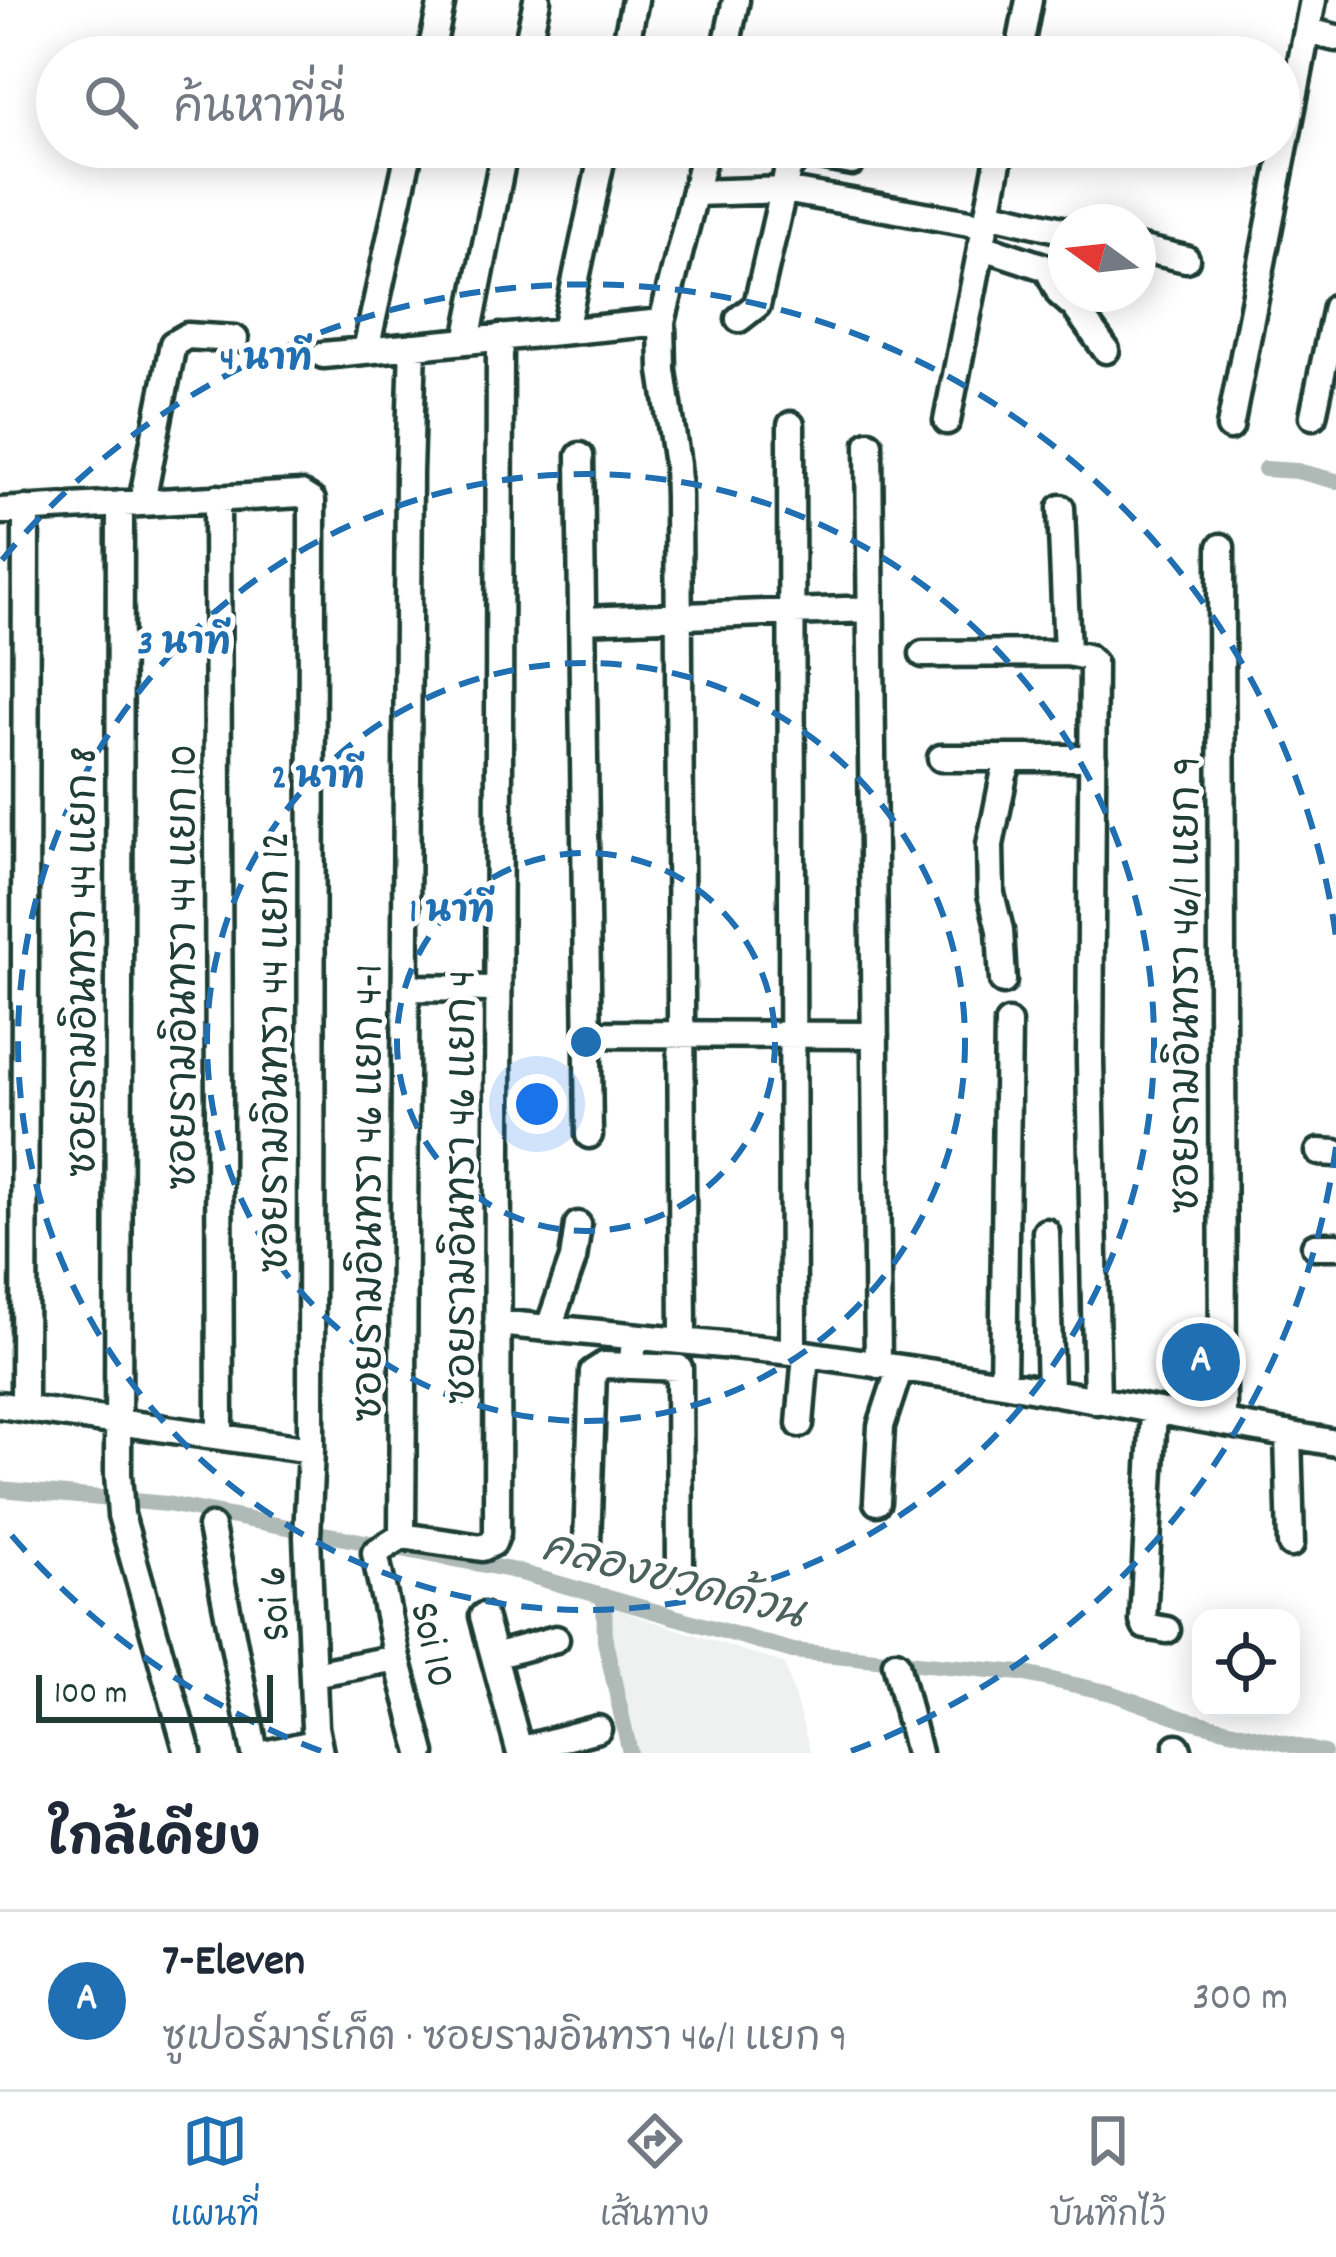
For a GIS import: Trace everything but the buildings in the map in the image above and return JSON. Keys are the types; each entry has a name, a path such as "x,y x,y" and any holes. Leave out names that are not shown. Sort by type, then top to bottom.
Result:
{"street":[{"path":"434,36 442,0"},
{"path":"529,36 537,0"},
{"path":"627,36 635,0"},
{"path":"728,36 736,0"},
{"path":"1022,36 1029,0"},
{"path":"1300,76 1313,0"},
{"path":"1309,31 1336,38"},
{"path":"367,350 406,168"},
{"path":"467,341 501,168"},
{"path":"565,330 600,168"},
{"path":"683,1340 677,465 665,394 662,322 701,168"},
{"path":"739,319 757,305 789,168"},
{"path":"947,421 996,168"},
{"path":"1229,427 1281,168"},
{"path":"696,193 784,190 985,228 1048,230"},
{"path":"985,228 1047,268 1060,294 1106,350"},
{"path":"1156,252 1186,260"},
{"path":"1313,416 1336,307"},
{"path":"323,356 662,322"},
{"name":"ซอยรามอินทรา 44 แยก 8","path":"188,1753 122,1515 118,1474 131,503 173,344 187,336 235,339"},
{"name":"ซอยรามอินทรา 46 แยก 4","path":"402,1536 482,1548 493,1543 497,1534 500,337"},
{"name":"ซอยรามอินทรา 46 แยก 4-1","path":"402,1536 412,346"},
{"path":"791,425 800,1424"},
{"path":"869,444 874,1035 889,1367 877,1502"},
{"path":"580,456 589,1135"},
{"name":"ซอยรามอินทรา 44 แยก 12","path":"218,498 301,494 310,498 312,510 311,1450"},
{"path":"0,511 218,498"},
{"name":"ซอยรามอินทรา 44 แยก 10","path":"218,498 220,1435"},
{"path":"1061,508 1067,653"},
{"path":"26,509 12,1406 311,1450"},
{"name":"ซอยรามอินทรา 46/1 แยก 9","path":"1221,547 1222,1422"},
{"path":"583,620 870,609"},
{"path":"923,653 1067,653 1093,663 1090,1061 1097,1402"},
{"path":"941,758 1093,758"},
{"path":"1003,981 989,866 993,821 1010,759"},
{"path":"406,988 499,989"},
{"path":"1003,1383 1008,1023"},
{"path":"589,1034 874,1035"},
{"path":"549,1327 573,1259 578,1225"},
{"path":"1046,1232 1050,1392"},
{"path":"497,1323 800,1353 1003,1383 1336,1443"},
{"path":"632,1366 633,1335"},
{"path":"587,1544 593,1372 604,1365 680,1368 680,1574"},
{"path":"1154,1412 1144,1621 1150,1629 1167,1630"},
{"path":"1288,1434 1291,1544"},
{"name":"Soi 6","path":"311,1450 307,1529 319,1747"},
{"path":"212,1527 255,1753"},
{"name":"Soi 10","path":"402,1536 375,1553 422,1753"},
{"path":"483,1616 520,1752 598,1729"},
{"path":"494,1656 556,1639"},
{"path":"313,1674 397,1658"},
{"path":"896,1663 918,1753"},
{"path":"269,1753 319,1747"}],"shaded area":[{"path":"609,1607 785,1664 811,1753 636,1753 612,1649"}],"waterway":[{"path":"1265,469 1336,481"},
{"name":"คลองขวดด้วน","path":"0,1489 167,1504 511,1570 793,1651 1021,1673 1111,1693 1184,1719 1324,1753"},
{"path":"604,1596 605,1641 630,1753"}],"place":[{"name":"7-Eleven","path":"1201,1362"}]}
